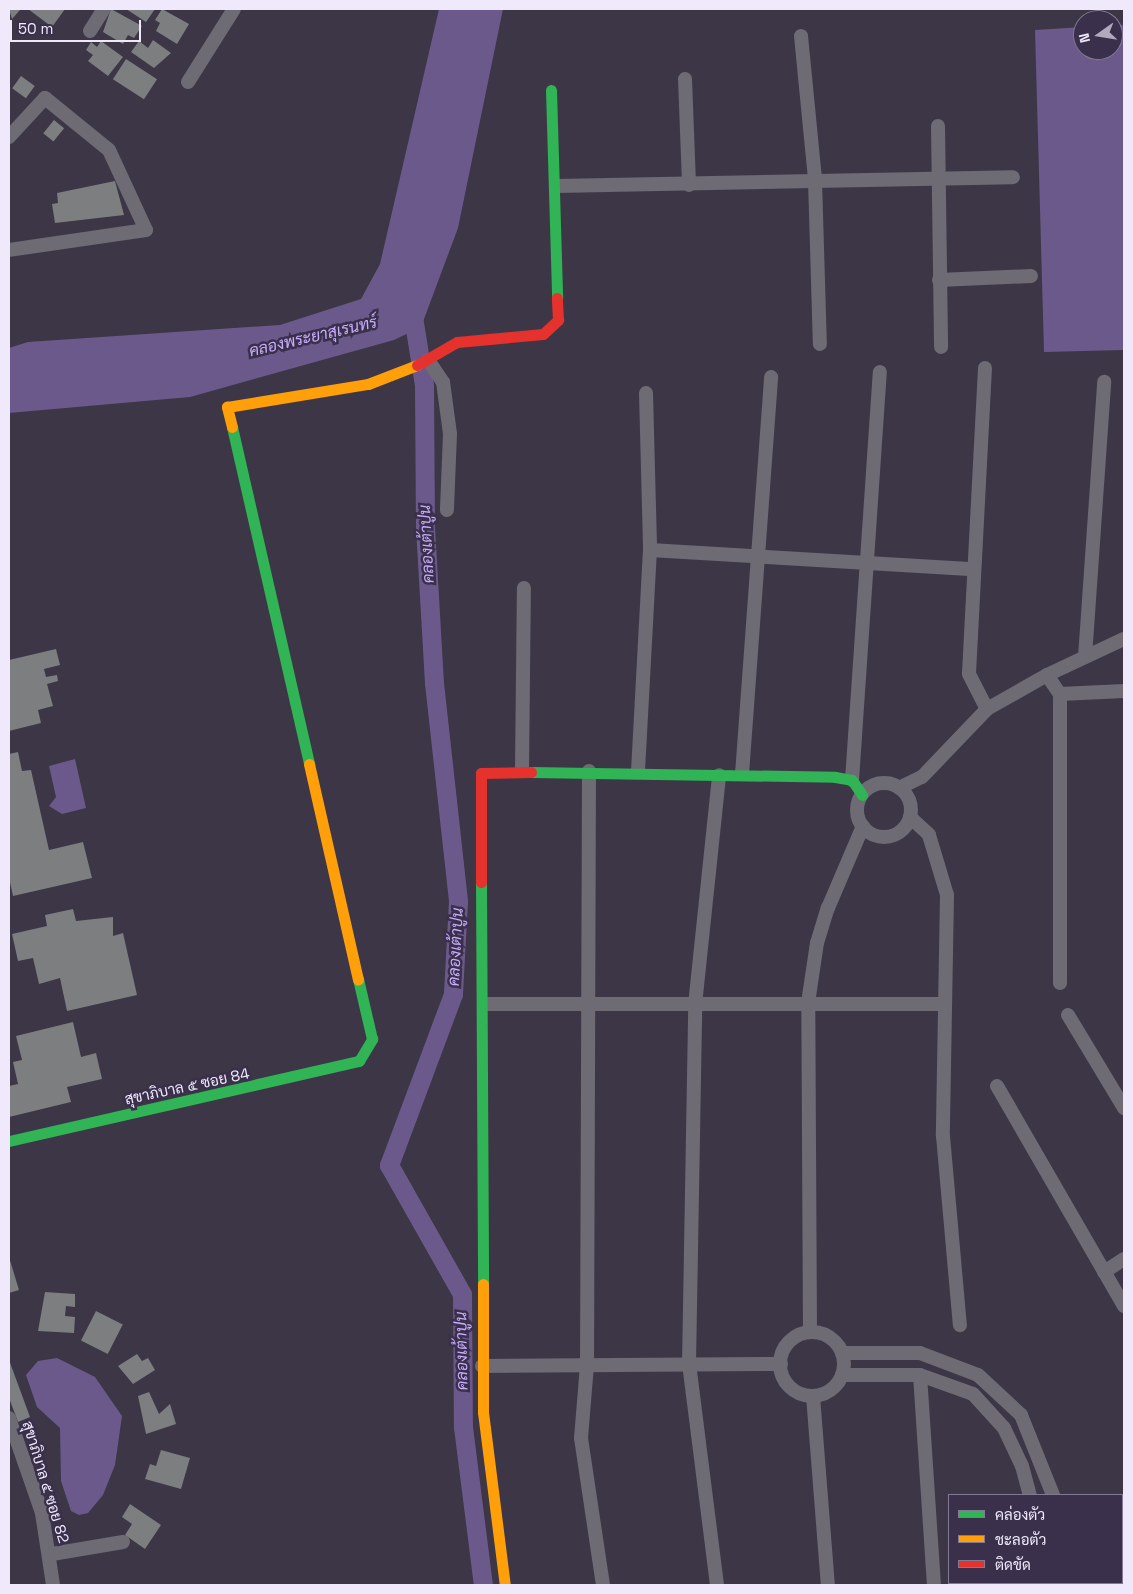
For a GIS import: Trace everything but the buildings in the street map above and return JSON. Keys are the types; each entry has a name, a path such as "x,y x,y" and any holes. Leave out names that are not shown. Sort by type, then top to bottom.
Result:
{"street":[{"path":"90,30 104,9"},
{"path":"188,82 234,9"},
{"path":"801,36 815,180 820,344"},
{"path":"685,79 689,185"},
{"path":"447,510 450,434 443,382 425,361 457,342 543,334 558,320 556,186 550,90"},
{"path":"9,137 44,98 109,150 146,230 9,250"},
{"path":"938,126 941,346"},
{"path":"556,186 689,185 815,180 1013,177"},
{"path":"939,280 1031,276"},
{"name":"สุขาภิบาล ๕ ซอย 84","path":"9,1141 338,1068 359,1061 368,1051 372,1039 227,407 368,384 425,361"},
{"path":"985,368 973,568 969,674 987,709"},
{"path":"862,795 852,780 864,562 880,372"},
{"path":"742,774 756,556 771,377"},
{"path":"1085,657 1104,382"},
{"path":"638,771 650,550 646,393"},
{"path":"650,550 973,568"},
{"path":"522,770 524,588"},
{"path":"910,817 894,835 877,836 863,826 858,811 862,795 875,785 899,788 922,777 987,709 1047,675 1124,640"},
{"path":"1047,675 1060,694 1060,983"},
{"path":"1060,694 1124,691"},
{"path":"505,1585 486,1448 482,1366 484,1004 481,773 522,770 638,771 852,780"},
{"path":"589,771 586,1007 587,1365 581,1438 603,1585"},
{"path":"716,1585 689,1364 695,1005 719,775"},
{"path":"899,788 909,801 910,817 929,835 947,895 942,1004 943,1136 960,1325"},
{"path":"810,1332 808,1003 817,943 863,826"},
{"path":"484,1004 586,1007 808,1003 942,1004"},
{"path":"1068,1015 1124,1108"},
{"path":"997,1086 1124,1306"},
{"path":"1104,1272 1124,1259"},
{"path":"810,1332 830,1337 842,1353 842,1375 827,1392 813,1396 792,1388 780,1364 786,1346 810,1332"},
{"path":"842,1353 920,1353 978,1375 1021,1415 1053,1494"},
{"path":"482,1366 780,1364"},
{"path":"842,1375 920,1375 973,1394 1004,1428 1022,1466 1030,1494"},
{"path":"920,1375 934,1585"},
{"path":"813,1396 828,1585"},
{"name":"สุขาภิบาล ๕ ซอย 82","path":"9,1418 52,1554 53,1585"},
{"path":"52,1554 122,1542"}],"water":[{"name":"คลองพระยาสุเรนทร์","path":"439,9 503,9 458,228 421,327 394,340 190,397 9,413 9,348 28,342 280,325 361,299 380,264"},
{"path":"1123,25 1124,350 1044,352 1035,30 1073,28 1073,60 1123,60"},
{"path":"75,759 86,808 62,814 49,806 56,797 49,766"},
{"path":"57,1358 95,1377 122,1416 115,1465 103,1495 88,1513 79,1515 71,1511 61,1481 60,1428 37,1407 26,1375 38,1361"}],"waterway":[{"name":"คลองเต้าปูน","path":"411,304 424,385 425,527 434,683 458,901 453,994 389,1165 462,1294 463,1427 483,1585"}],"traffic: fast":[{"path":"551,90 557,298"},
{"path":"232,427 309,764"},
{"path":"531,772 835,777 852,780 862,795"},
{"path":"481,882 483,1284"},
{"path":"9,1141 359,1061 372,1039 358,979"}],"traffic: slow":[{"path":"232,427 227,407 368,384 417,365"},
{"path":"309,764 358,979"},
{"path":"483,1284 483,1412 505,1585"}],"traffic: jam":[{"path":"417,365 457,342 543,334 558,320 557,298"},
{"path":"481,882 481,773 531,772"}]}
